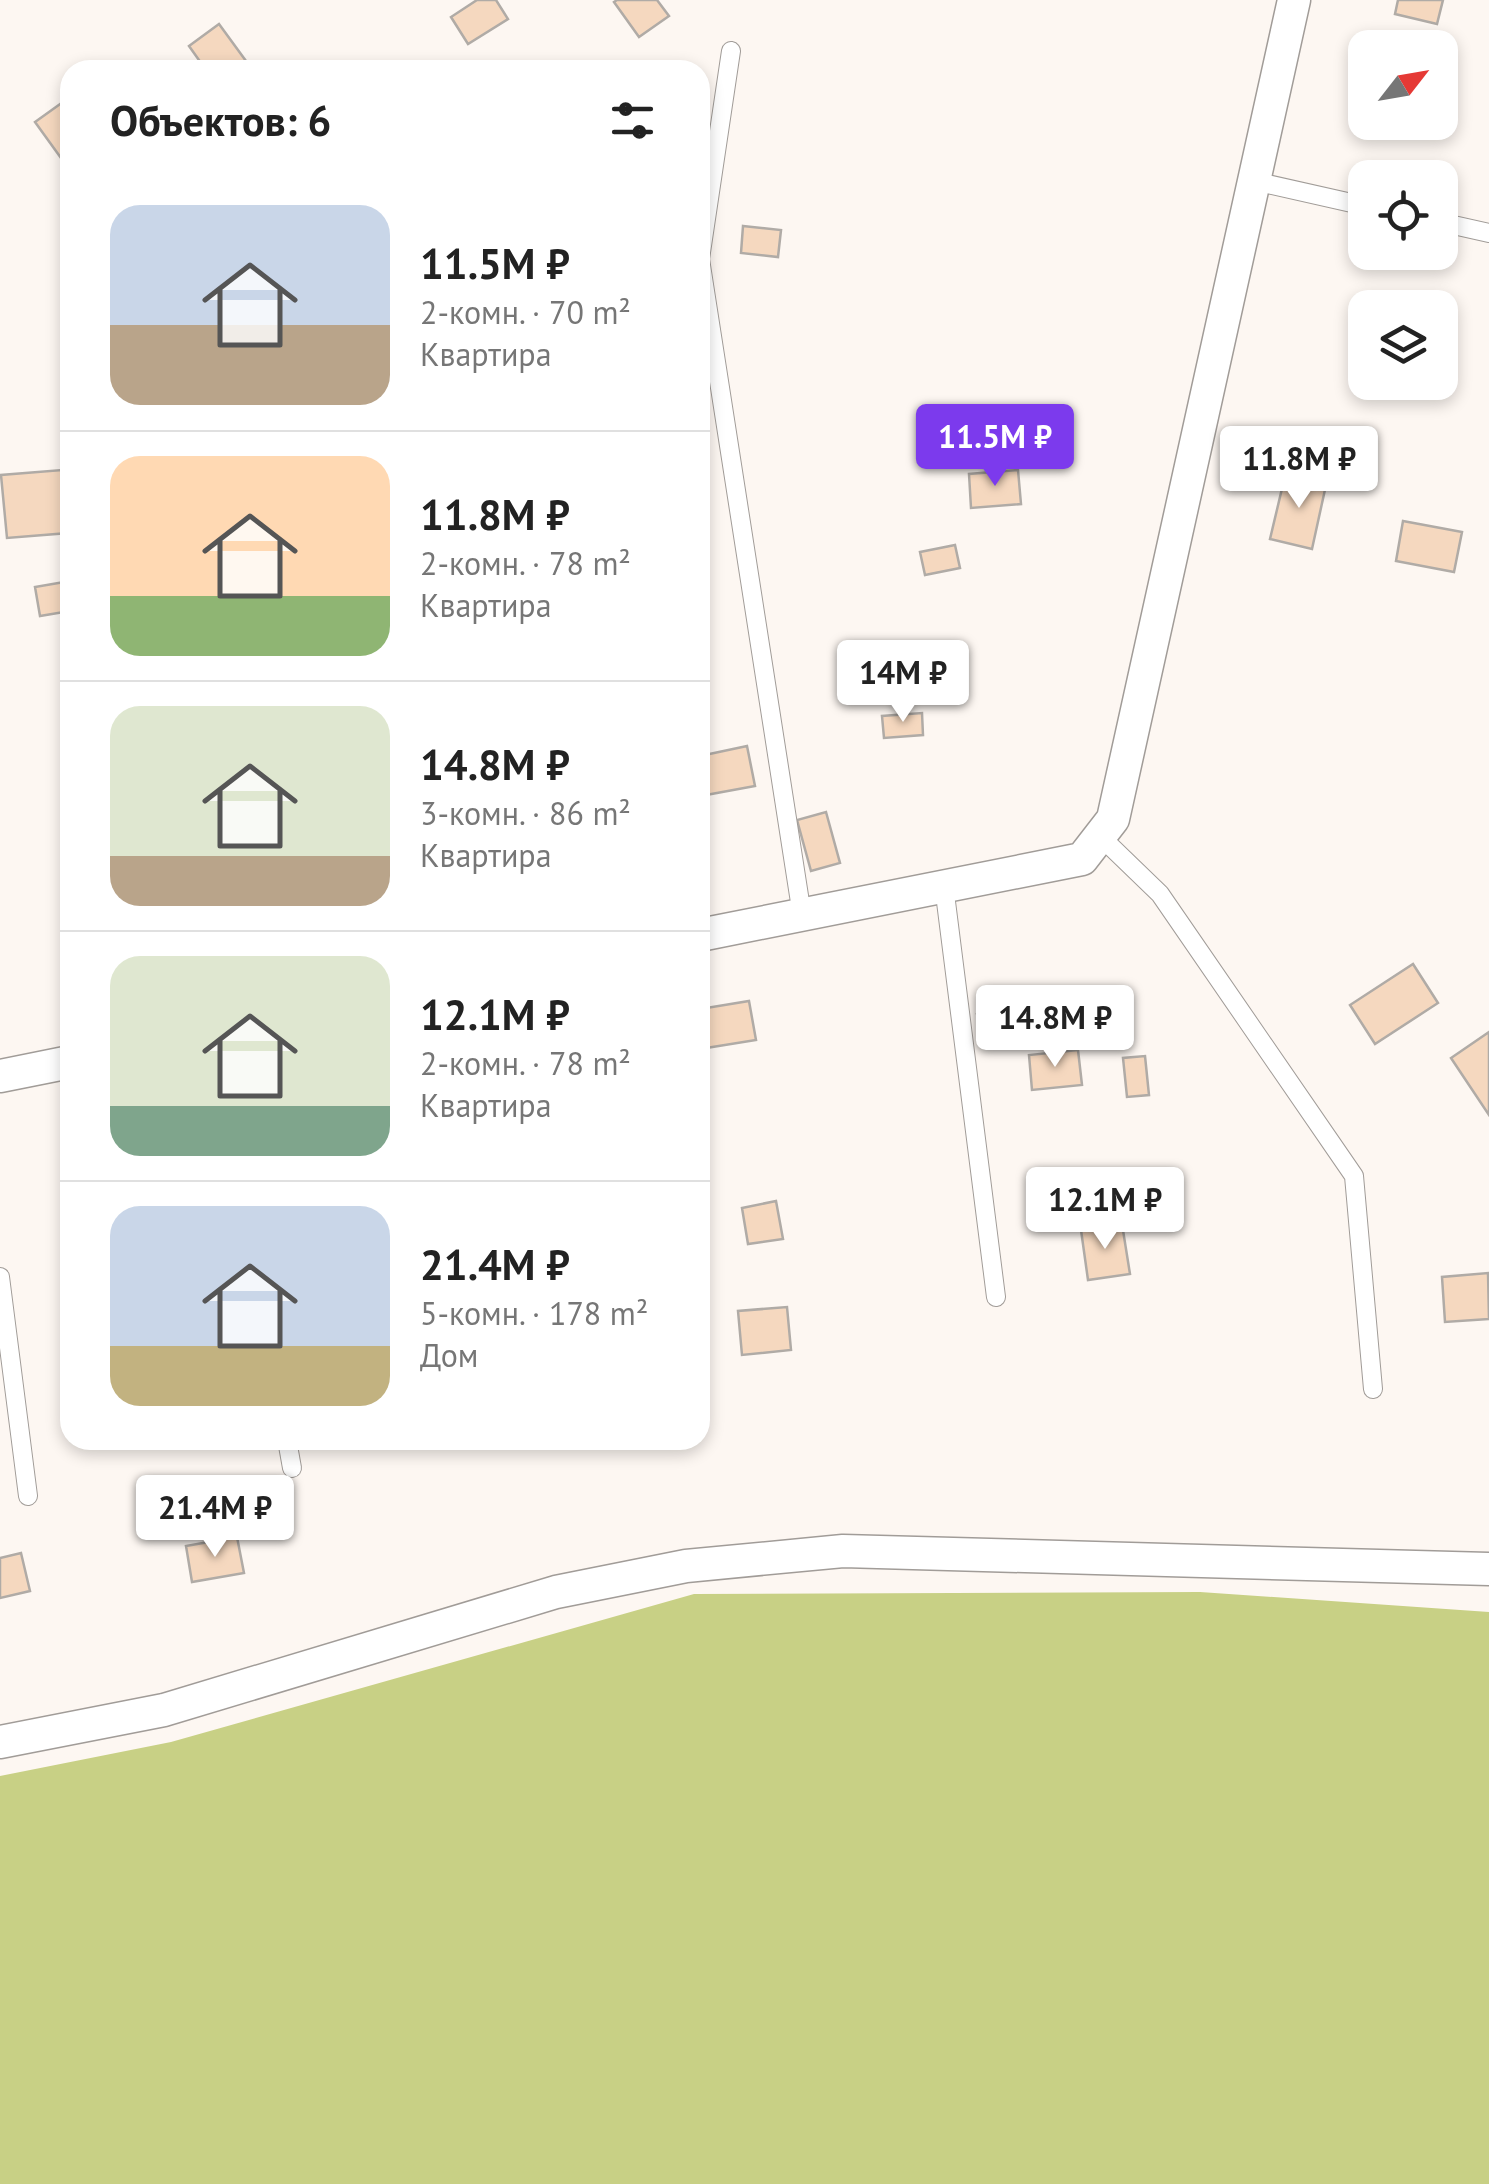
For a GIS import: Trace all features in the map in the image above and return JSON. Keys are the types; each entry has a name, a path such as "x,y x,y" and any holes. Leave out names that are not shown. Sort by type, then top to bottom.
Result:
{"street":[{"path":"710,934 1082,859 1112,819 1294,0"},
{"path":"0,1076 60,1064"},
{"path":"0,1742 164,1710 540,1597 686,1566 844,1551 1489,1569"}],"lane":[{"path":"710,192 731,52"},
{"path":"1254,181 1348,202"},
{"path":"1458,226 1489,234"},
{"path":"710,323 802,915"},
{"path":"1100,836 1160,894 1354,1176 1373,1389"},
{"path":"944,886 996,1298"},
{"path":"0,1277 28,1496"},
{"path":"289,1450 292,1468"}],"green space":[{"path":"1200,1592 1489,1612 1489,2184 0,2184 0,1776 171,1742 694,1594"}],"building":[{"path":"477,0 496,0 508,19 468,44 451,17"},
{"path":"657,0 669,16 639,37 614,2"},
{"path":"1398,0 1443,0 1437,24 1395,14"},
{"path":"219,24 245,60 199,60 189,46"},
{"path":"60,104 60,157 35,122"},
{"path":"743,226 781,230 778,257 741,253"},
{"path":"1302,469 1314,472 1311,482 1326,485 1312,549 1270,539 1285,476 1300,479"},
{"path":"60,470 60,534 7,538 1,475"},
{"path":"1018,470 1021,504 971,508 969,474"},
{"path":"1403,521 1462,532 1454,572 1396,561"},
{"path":"955,545 960,568 925,575 920,552"},
{"path":"60,583 60,613 40,616 35,587"},
{"path":"922,713 923,735 884,738 882,716"},
{"path":"747,746 755,786 710,794 710,754"},
{"path":"826,812 840,863 811,871 797,820"},
{"path":"1413,964 1438,1003 1375,1044 1350,1005"},
{"path":"749,1001 756,1040 710,1047 710,1007"},
{"path":"1015,1006 1021,1033 983,1042 977,1014"},
{"path":"1489,1032 1489,1115 1451,1058"},
{"path":"1078,1050 1082,1085 1032,1090 1029,1055"},
{"path":"1145,1056 1149,1095 1127,1097 1123,1058"},
{"path":"776,1201 783,1239 748,1244 742,1208"},
{"path":"1122,1224 1130,1274 1088,1280 1081,1230"},
{"path":"1488,1273 1489,1319 1445,1322 1442,1277"},
{"path":"787,1307 791,1350 742,1355 738,1311"},
{"path":"237,1537 244,1573 192,1582 186,1546"},
{"path":"21,1553 30,1591 0,1598 0,1558"}]}
